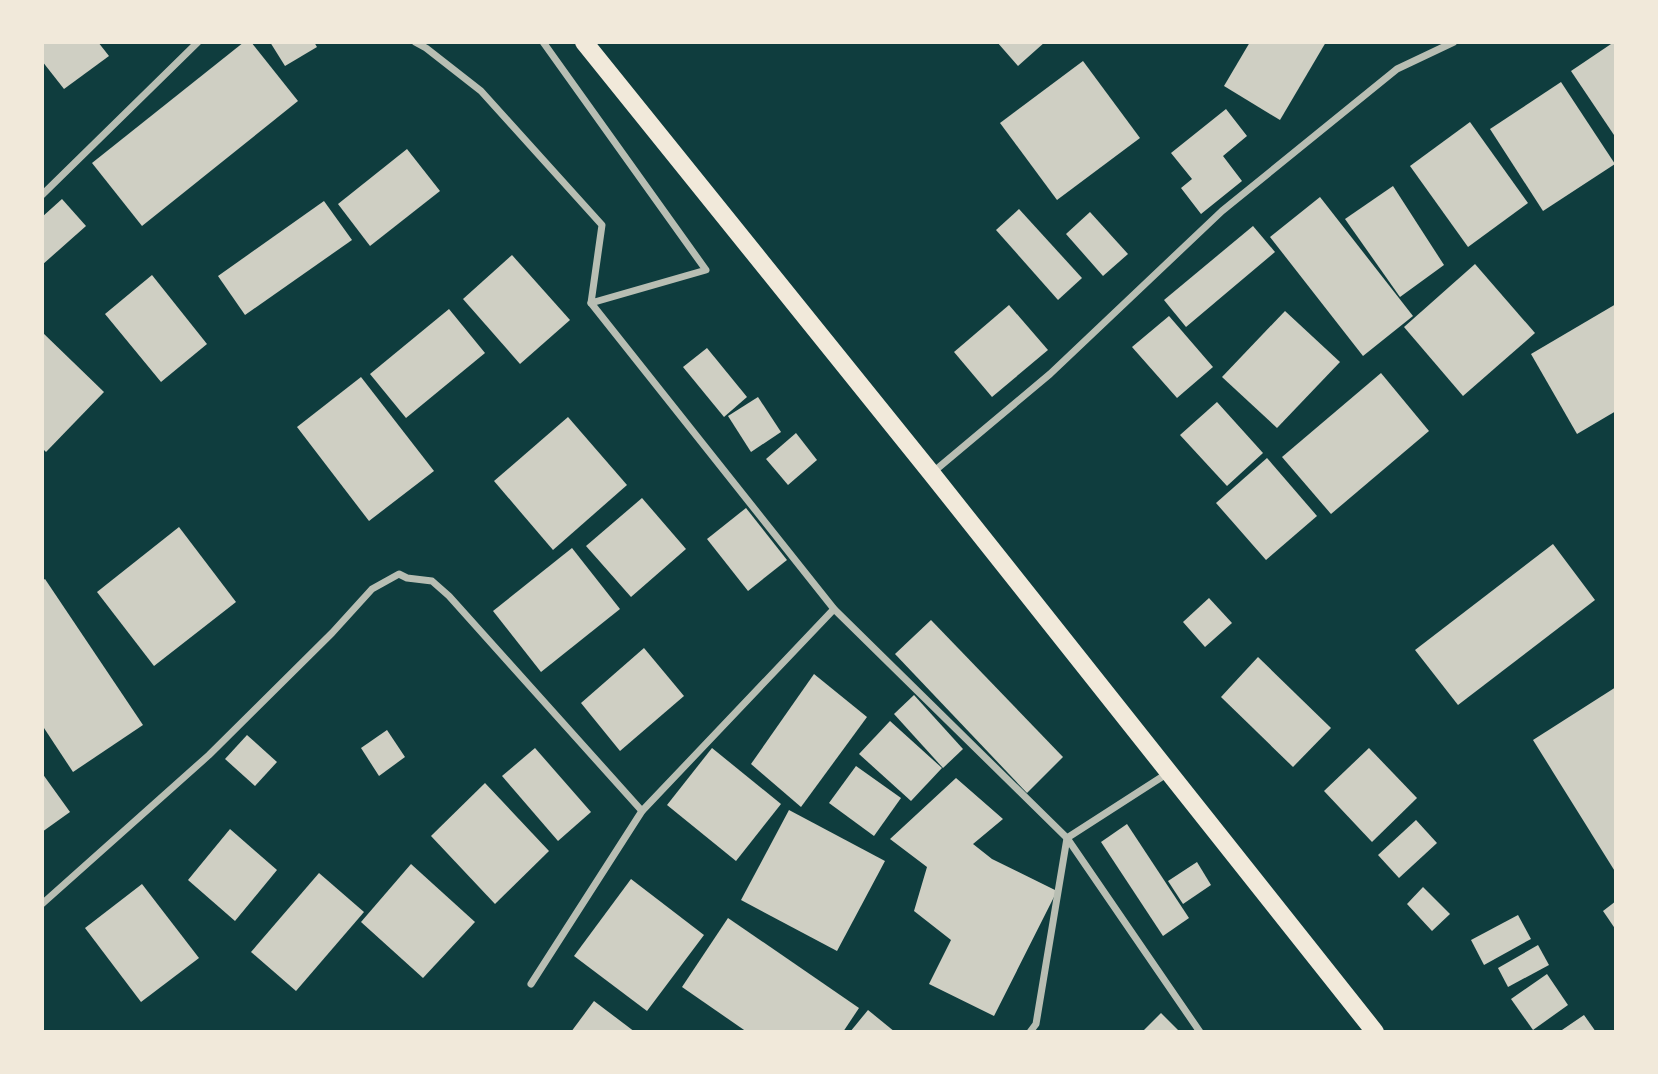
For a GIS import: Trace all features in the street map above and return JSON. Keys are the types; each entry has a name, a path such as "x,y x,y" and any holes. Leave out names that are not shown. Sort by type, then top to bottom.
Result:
{"main road":[{"path":"584,42 932,474 1375,1032"}],"street":[{"path":"42,195 198,42"},
{"path":"415,42 481,91 602,225 591,303 834,609 1067,838 1200,1032"},
{"path":"543,42 706,270 591,303"},
{"path":"932,474 1049,374 1222,211 1398,69 1454,42"},
{"path":"42,904 209,755 332,633 372,589 399,574 407,578 432,581 449,596 642,811"},
{"path":"531,984 642,811 834,609"},
{"path":"1030,1032 1037,1024 1067,838 1168,772"}],"building":[{"path":"42,42 98,42 109,56 64,89 42,61"},
{"path":"244,42 251,42 298,101 142,226 92,163"},
{"path":"270,42 314,42 317,47 285,66"},
{"path":"997,42 1045,42 1018,66"},
{"path":"1250,42 1326,42 1280,120 1224,86"},
{"path":"1616,42 1616,138 1571,71"},
{"path":"1083,61 1140,138 1057,200 1000,123"},
{"path":"1561,82 1615,164 1543,211 1490,129"},
{"path":"1226,109 1247,136 1223,156 1242,181 1201,214 1181,188 1192,179 1171,153"},
{"path":"1470,122 1528,203 1468,247 1410,166"},
{"path":"407,149 440,191 370,246 338,204"},
{"path":"1393,186 1444,265 1400,297 1345,219"},
{"path":"1320,197 1413,316 1363,356 1270,237"},
{"path":"62,199 86,226 42,265 42,217"},
{"path":"324,201 352,240 245,315 218,276"},
{"path":"1019,209 1082,278 1058,300 996,230"},
{"path":"1090,212 1128,254 1103,276 1066,234"},
{"path":"1253,226 1275,252 1186,327 1164,300"},
{"path":"512,255 570,320 520,364 463,299"},
{"path":"1475,264 1535,333 1463,396 1404,327"},
{"path":"152,275 207,344 161,382 105,314"},
{"path":"1616,304 1616,411 1577,434 1531,354"},
{"path":"1009,305 1048,350 992,397 954,352"},
{"path":"449,309 485,353 406,418 370,374"},
{"path":"1285,311 1340,362 1277,428 1222,377"},
{"path":"1169,316 1213,367 1177,398 1132,347"},
{"path":"42,332 104,392 46,452 42,448"},
{"path":"707,348 747,397 724,417 683,367"},
{"path":"1381,373 1429,431 1331,514 1282,457"},
{"path":"361,377 434,471 369,521 297,427"},
{"path":"758,397 781,432 751,452 728,416"},
{"path":"1217,402 1263,453 1227,486 1180,435"},
{"path":"568,417 627,485 553,550 494,481"},
{"path":"796,433 817,460 788,485 766,459"},
{"path":"1267,458 1317,516 1266,560 1216,503"},
{"path":"642,498 686,549 631,597 586,546"},
{"path":"746,508 787,560 748,591 707,539"},
{"path":"179,527 236,602 154,666 97,592"},
{"path":"1553,544 1595,600 1458,705 1415,650"},
{"path":"572,548 620,609 541,672 493,611"},
{"path":"45,579 143,725 73,772 42,725 42,581"},
{"path":"1209,598 1232,623 1205,647 1183,622"},
{"path":"931,620 1063,757 1027,793 895,654"},
{"path":"644,648 684,696 620,751 581,703"},
{"path":"1258,657 1331,728 1293,767 1221,697"},
{"path":"814,674 867,717 801,807 751,764"},
{"path":"1616,687 1616,873 1533,740"},
{"path":"914,695 963,749 943,768 894,714"},
{"path":"890,721 942,768 911,801 859,754"},
{"path":"387,730 405,757 379,776 361,748"},
{"path":"247,735 277,762 255,786 225,759"},
{"path":"535,748 591,812 558,841 502,776"},
{"path":"712,748 781,804 736,861 667,805"},
{"path":"1369,748 1417,798 1372,842 1324,791"},
{"path":"856,766 901,798 874,836 829,803"},
{"path":"42,773 70,812 42,832"},
{"path":"956,778 1003,819 973,844 992,859 1057,891 994,1016 929,984 951,940 914,911 927,867 890,839"},
{"path":"485,783 549,851 495,904 431,836"},
{"path":"789,810 885,861 837,951 741,900"},
{"path":"1416,820 1437,843 1399,878 1378,855"},
{"path":"1127,824 1189,918 1163,936 1101,842"},
{"path":"230,829 277,870 235,921 188,880"},
{"path":"1197,862 1211,885 1183,904 1168,881"},
{"path":"411,864 475,922 423,978 361,922"},
{"path":"319,873 364,912 296,991 251,952"},
{"path":"631,879 704,935 647,1011 574,956"},
{"path":"142,884 199,958 141,1002 85,928"},
{"path":"1423,887 1450,914 1432,931 1407,904"},
{"path":"1616,901 1616,930 1603,911"},
{"path":"1518,915 1531,939 1484,965 1471,940"},
{"path":"728,918 859,1008 843,1032 747,1032 682,987"},
{"path":"1538,945 1549,965 1508,987 1498,968"},
{"path":"1547,974 1568,1005 1533,1030 1511,999"},
{"path":"594,1001 635,1032 571,1032"},
{"path":"868,1010 895,1032 850,1032"},
{"path":"1161,1013 1180,1032 1142,1032"},
{"path":"1584,1015 1596,1032 1559,1032"}]}
